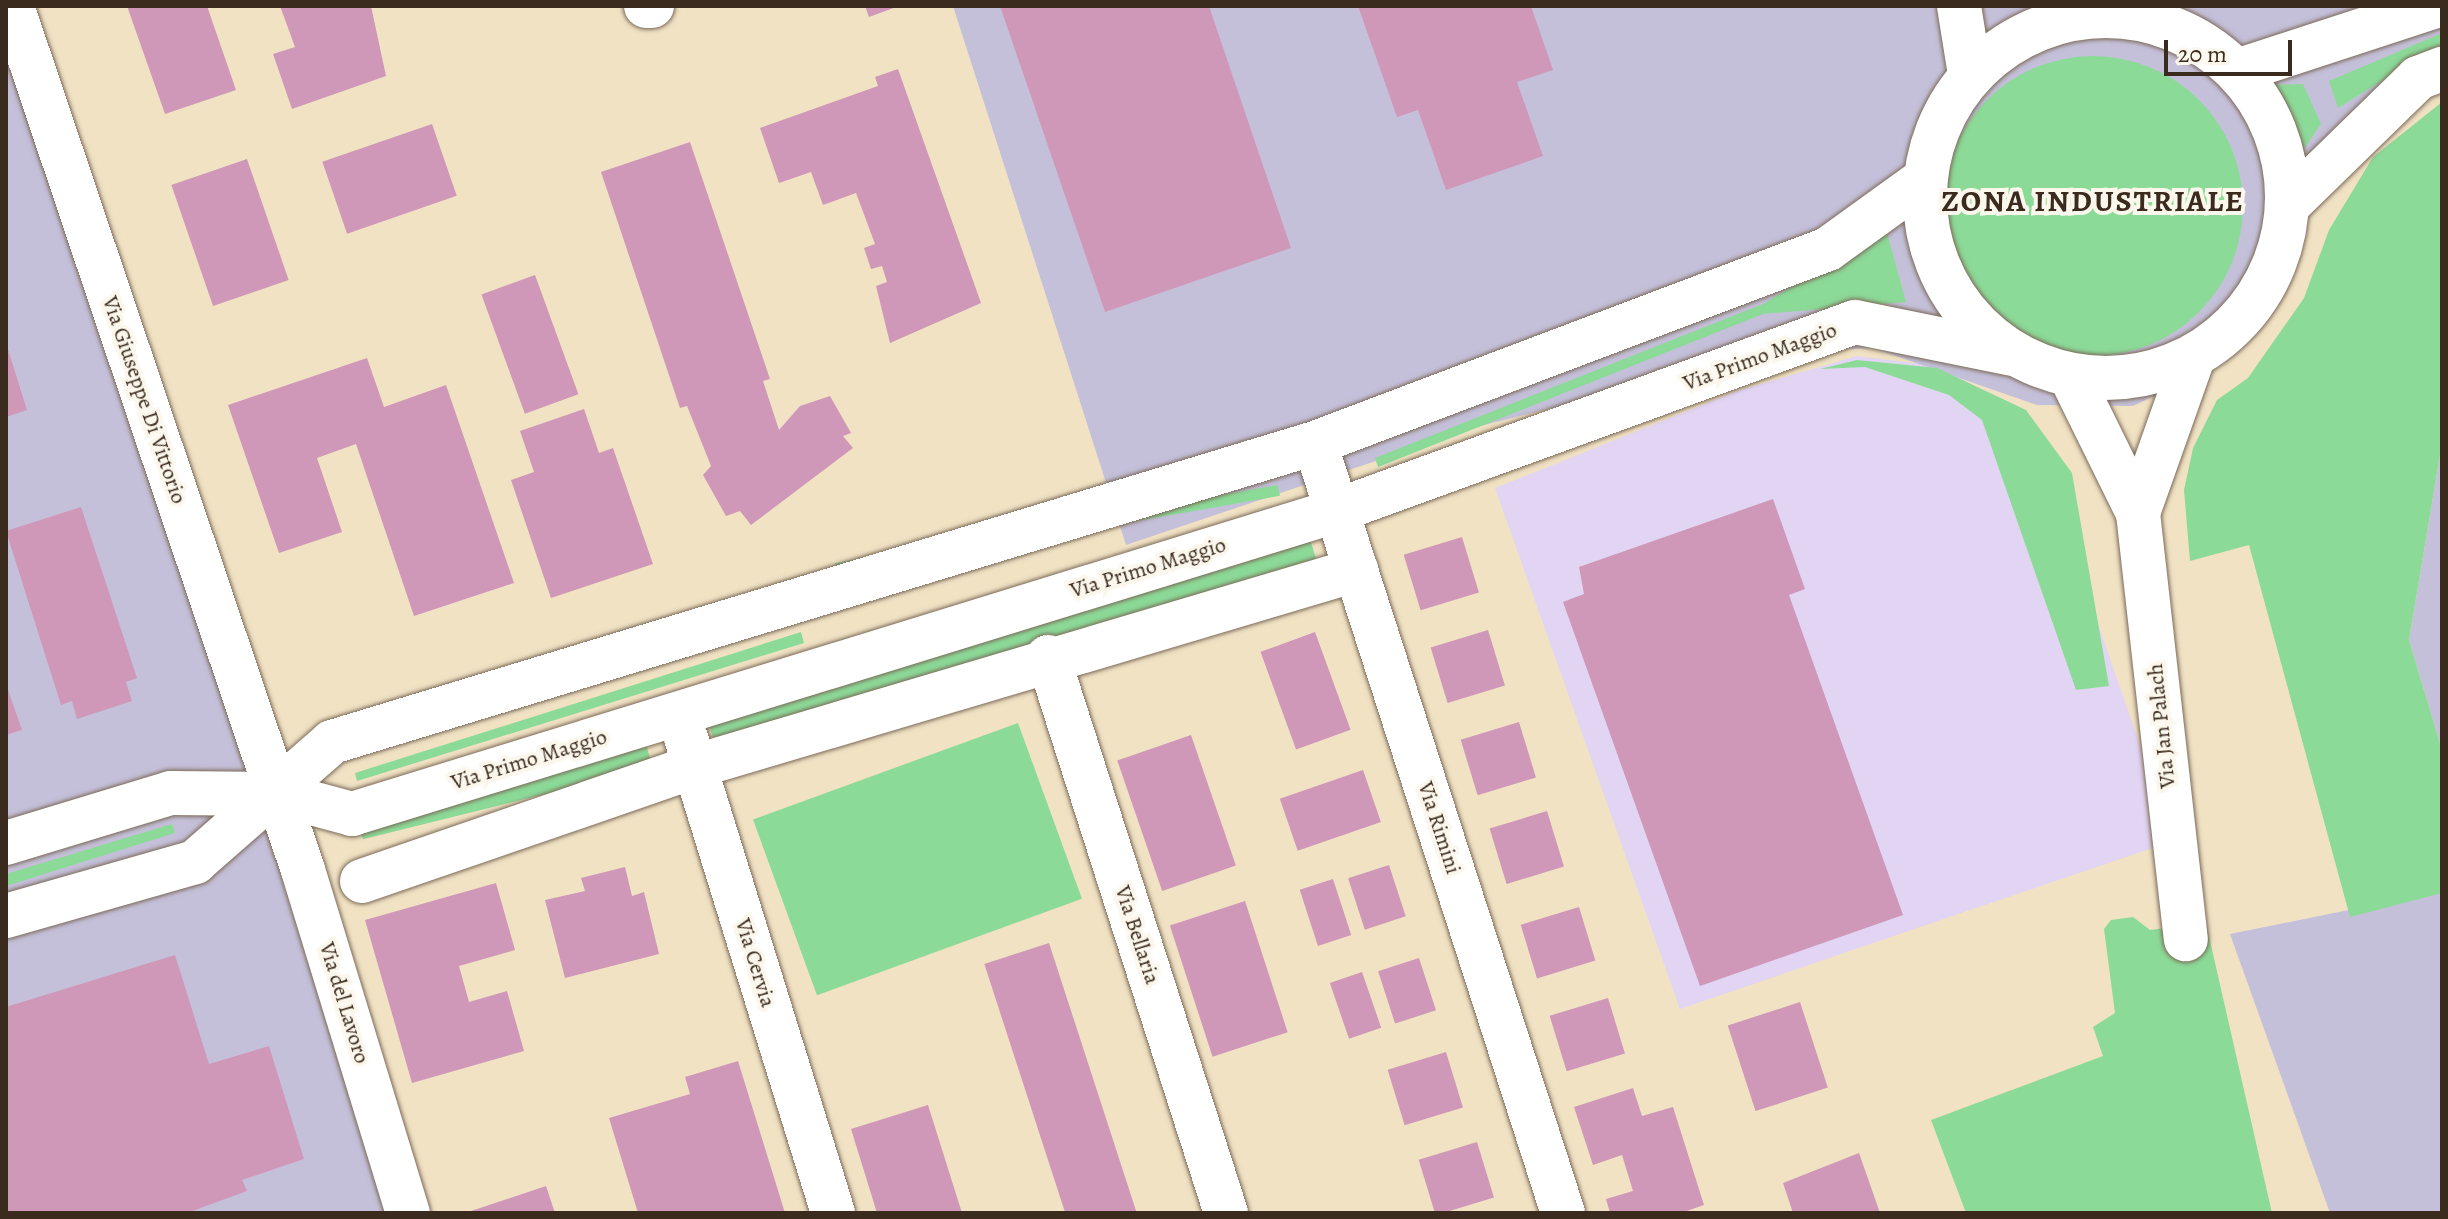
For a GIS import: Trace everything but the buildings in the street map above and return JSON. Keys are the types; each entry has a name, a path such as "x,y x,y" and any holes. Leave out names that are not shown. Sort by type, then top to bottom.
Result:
{"street":[{"name":"Via Giuseppe Di Vittorio","path":"12,6 278,794"},
{"path":"1959,6 1970,75"},
{"path":"2237,71 2436,6"},
{"name":"Via Primo Maggio","path":"6,843 171,793 278,794 352,814 1336,511 1855,322 2012,354 2071,377 2134,378 2193,358 2242,319 2267,280 2288,205 2283,156 2266,111 2237,71 2198,40 2152,21 2102,15 2044,14 1970,75 1939,123 1925,179 1926,230 1943,279 1972,321 2012,354"},
{"path":"2288,205 2418,78 2442,69"},
{"path":"6,916 195,862 278,794 332,742 1315,443 1828,249 1925,179"},
{"name":"Via Jan Palach","path":"2138,513 2193,358"},
{"name":"Via Jan Palach","path":"2071,377 2138,513 2186,939"},
{"name":"Via Rimini","path":"1315,443 1563,1213"},
{"path":"362,881 693,767 1048,657 1356,570"},
{"name":"Via Bellaria","path":"1048,657 1226,1213"},
{"name":"Via Cervia","path":"680,713 693,767 833,1213"},
{"name":"Via del Lavoro","path":"278,794 408,1213"}],"shaded area":[{"path":"6,6 391,1213 6,1213"},
{"path":"953,6 2442,6 2442,85 2306,213 2277,290 2225,362 2133,406 2037,405 1873,348 1772,353 1480,426 1126,545"},
{"path":"1857,356 1937,366 2025,412 2173,841 1680,1009 1495,488 1737,391"},
{"path":"2442,443 2442,750 2409,640"},
{"path":"2442,891 2442,1213 2330,1213 2230,934"}],"green space":[{"path":"2442,33 2442,44 2338,108 2329,81"},
{"path":"2093,56 2122,59 2150,68 2164,74 2199,100 2225,135 2231,149 2240,177 2243,206 2240,235 2231,263 2225,277 2199,312 2164,338 2150,344 2122,353 2093,356 2064,353 2036,344 2022,338 1987,312 1961,277 1955,263 1946,235 1943,206 1946,177 1955,149 1961,135 1987,100 2022,74 2036,68 2064,59"},
{"path":"2303,84 2321,124 2303,150 2272,85"},
{"path":"2442,102 2442,443 2409,640 2442,750 2442,893 2350,917 2249,545 2190,561 2184,490 2193,448 2217,400 2248,378 2304,298 2329,230 2373,157"},
{"path":"1886,229 1906,302 1763,314 1378,467 1375,458 1763,304"},
{"path":"1857,360 1937,368 2026,410 2072,473 2109,686 2076,690 1982,420 1949,395 1865,367 1820,369"},
{"path":"1278,485 1280,496 837,574 835,563"},
{"path":"1310,539 1318,565 716,749 708,723"},
{"path":"801,632 804,643 357,781 355,773"},
{"path":"1018,723 1082,899 817,995 753,819"},
{"path":"646,743 652,767 363,839 357,815"},
{"path":"172,824 175,833 6,886 6,874"},
{"path":"2133,917 2150,930 2206,923 2272,1213 1966,1213 1931,1120 2103,1056 2093,1027 2115,1013 2104,929 2111,920"}],"district":[{"name":"ZONA INDUSTRIALE","path":"2093,201"}]}
